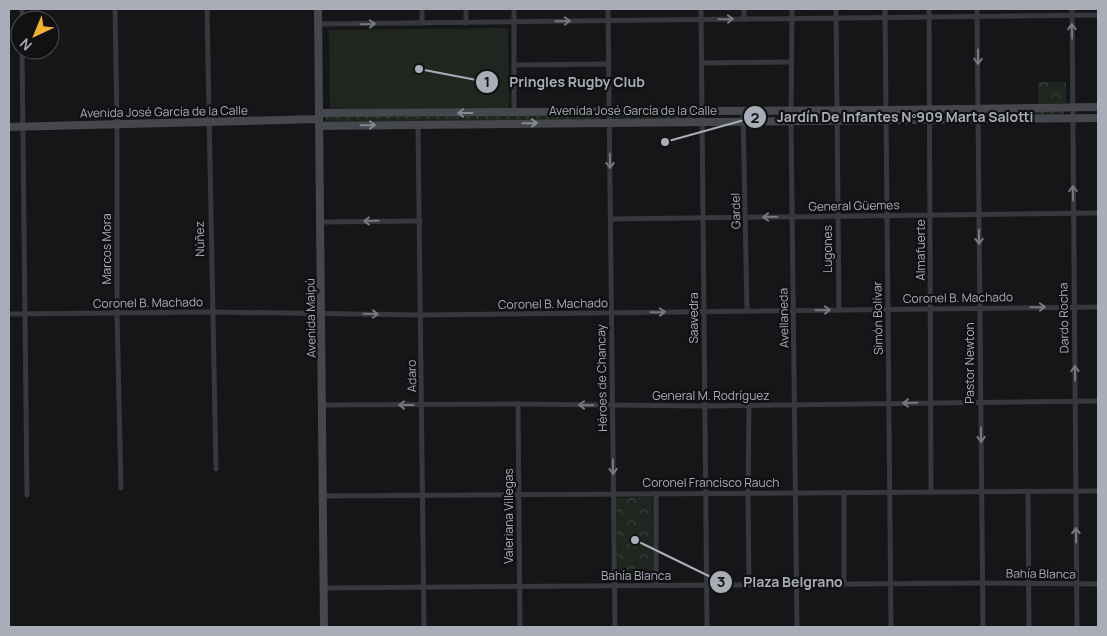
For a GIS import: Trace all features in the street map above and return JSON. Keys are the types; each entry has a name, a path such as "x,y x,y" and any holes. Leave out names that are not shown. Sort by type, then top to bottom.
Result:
{"main road":[{"name":"Avenida Maipú","path":"318,9 324,627"},
{"name":"Avenida José García de la Calle","path":"9,127 514,113 1098,108"},
{"name":"Avenida José García de la Calle","path":"319,119 418,125 1098,118"}],"street":[{"name":"Marcos Mora","path":"115,9 117,313 121,488"},
{"name":"Núñez","path":"207,9 216,469"},
{"path":"422,9 422,23"},
{"path":"466,9 466,23"},
{"path":"514,9 514,113"},
{"name":"Héroes de Chancay","path":"608,9 615,627"},
{"name":"Saavedra","path":"701,9 707,627"},
{"path":"744,9 744,19"},
{"name":"Avellaneda","path":"792,9 791,121 797,627"},
{"name":"Lugones","path":"836,9 839,310"},
{"name":"Simón Bolívar","path":"885,9 891,627"},
{"name":"Almafuerte","path":"929,9 932,492"},
{"name":"Pastor Newton","path":"977,9 983,627"},
{"path":"319,24 929,17 1072,12 1098,15"},
{"name":"Dardo Rocha","path":"1072,12 1077,627"},
{"path":"22,60 27,495"},
{"path":"702,63 792,62"},
{"path":"514,65 609,64"},
{"name":"Gardel","path":"743,111 747,311"},
{"name":"Adaro","path":"418,125 424,627"},
{"name":"General Güemes","path":"611,219 1098,213"},
{"path":"320,222 420,221"},
{"name":"Coronel B. Machado","path":"9,314 212,312 421,315 1098,307"},
{"name":"General M. Rodríguez","path":"323,405 749,406 1098,401"},
{"name":"Valeriana Villegas","path":"518,404 520,627"},
{"path":"749,406 749,585"},
{"path":"1028,491 1029,627"},
{"name":"Coronel Francisco Rauch","path":"323,496 1098,491"},
{"path":"844,492 844,584"},
{"path":"656,493 656,586"},
{"name":"Bahía Blanca","path":"324,588 982,583 1098,584"}],"green space":[{"path":"508,28 509,108 330,109 329,30"},
{"path":"1038,82 1066,82 1066,103 1038,104"},
{"path":"982,111 1064,111 1064,116 982,116"},
{"path":"692,114 693,119 612,120 612,115"},
{"path":"601,115 601,120 325,122 325,117"},
{"path":"652,497 653,582 618,582 616,498"}],"place":[{"name":"Pringles Rugby Club","path":"419,69"},
{"name":"Jardín De Infantes Nº909 Marta Salotti","path":"665,142"},
{"name":"Plaza Belgrano","path":"635,540"}]}
